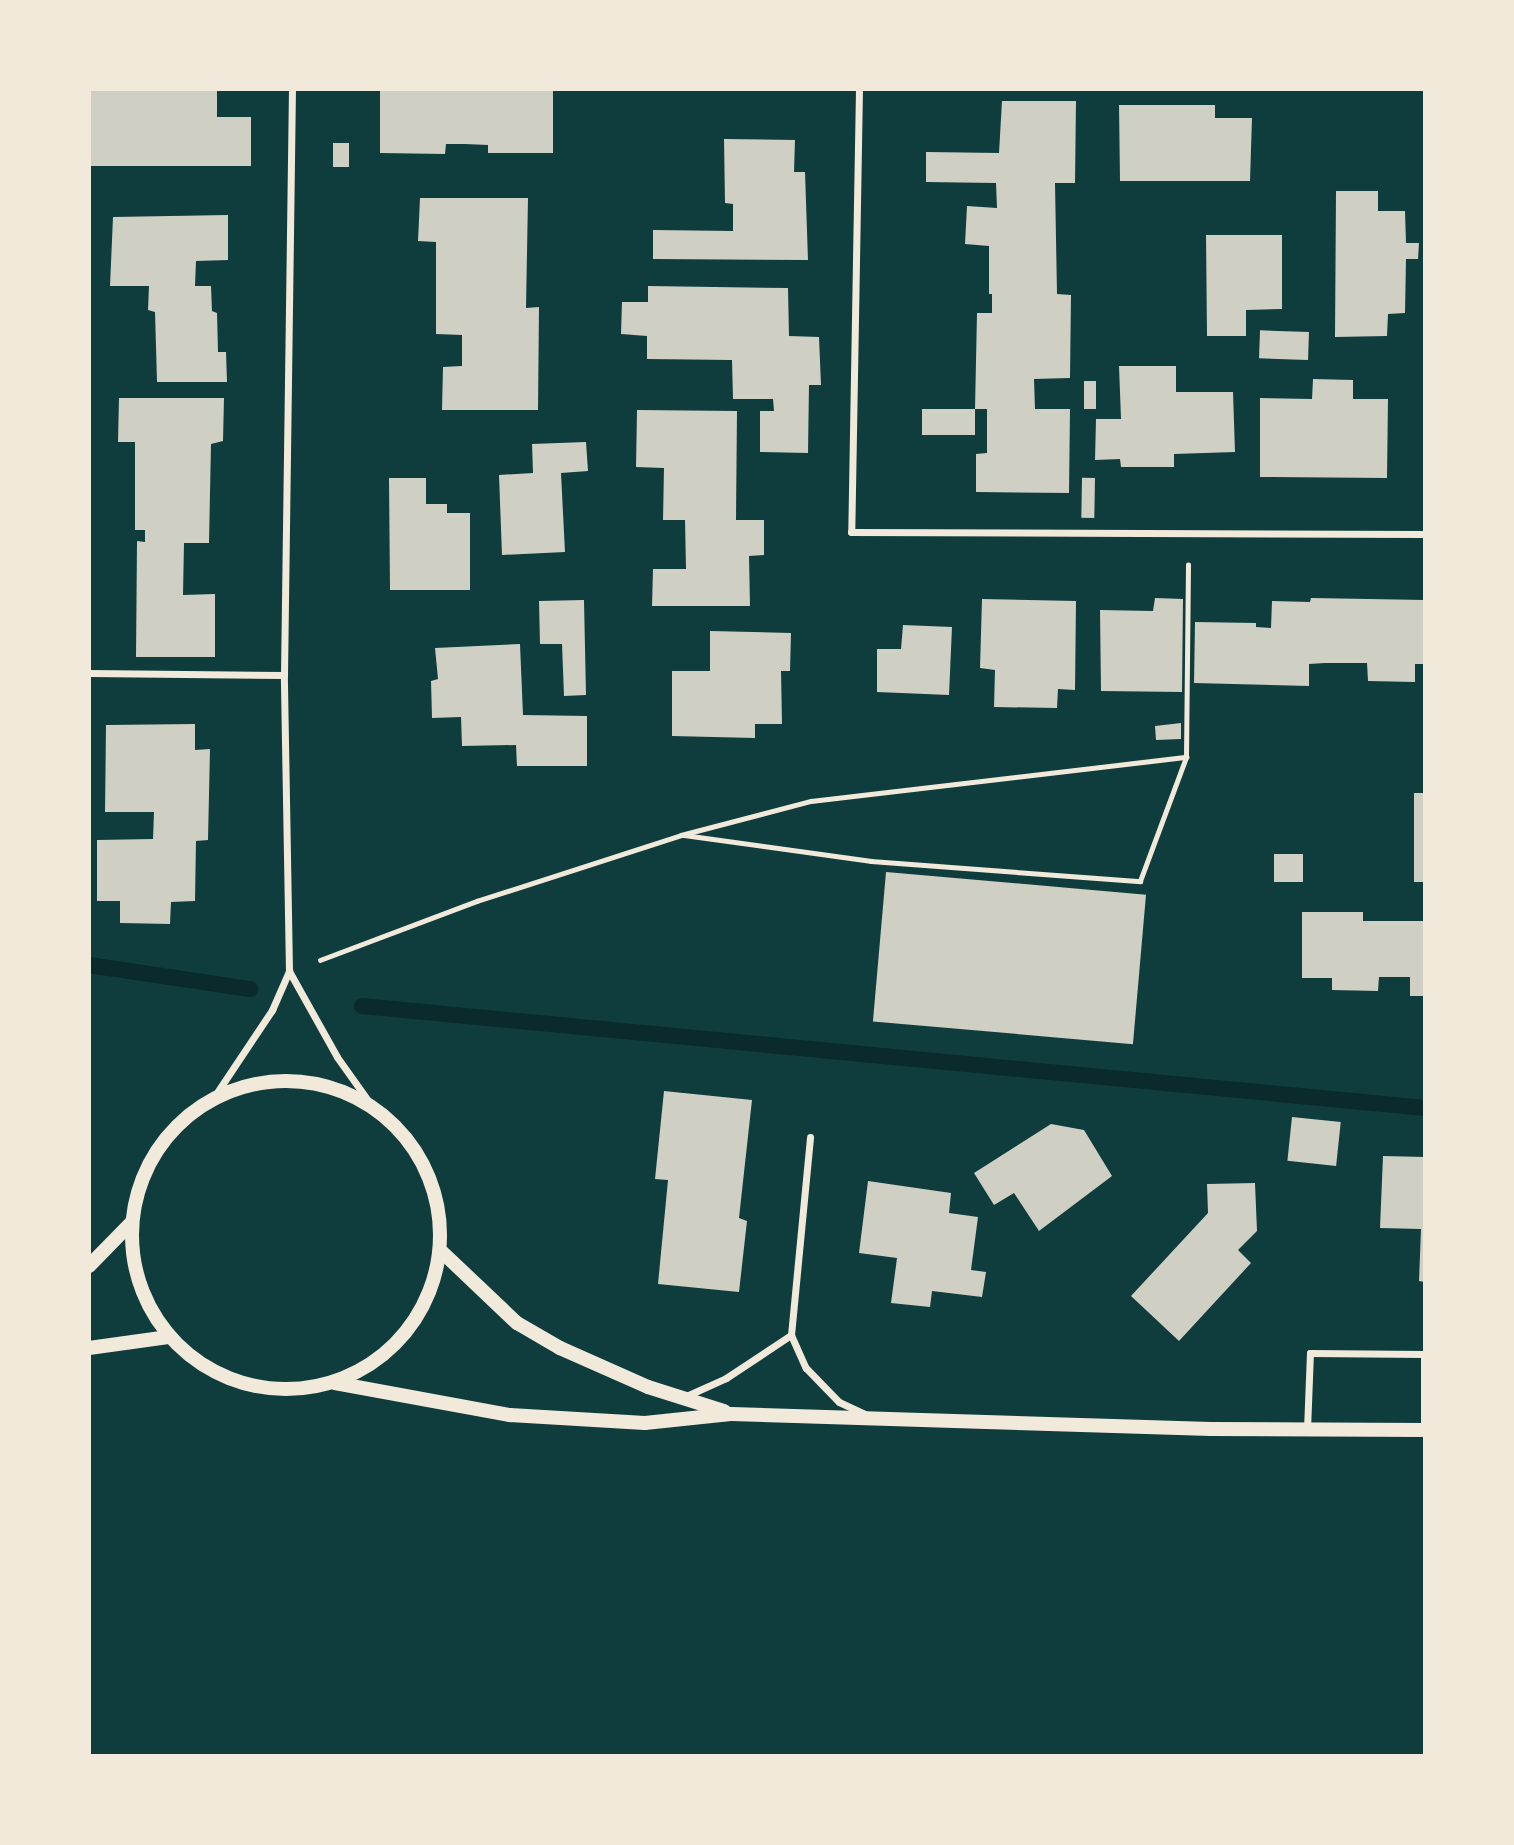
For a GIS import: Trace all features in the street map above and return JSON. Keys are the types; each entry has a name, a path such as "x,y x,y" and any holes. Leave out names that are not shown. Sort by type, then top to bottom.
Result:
{"main road":[{"path":"263,1081 317,1082 369,1102 410,1140 436,1193 441,1251 439,1264 406,1334 382,1357 335,1382 279,1391 229,1380 168,1337 138,1284 131,1223 143,1173 168,1134 214,1097 263,1081"},
{"path":"89,1266 131,1223"},
{"path":"441,1251 517,1323 560,1348 681,1398 731,1413"},
{"path":"89,1348 168,1337"},
{"path":"335,1382 510,1415 645,1423 731,1413 1307,1430 1424,1430"}],"street":[{"path":"214,1097 272,1010 289,971 284,675 292,89"},
{"path":"859,89 850,532 1425,534"},
{"path":"89,673 284,675"},
{"path":"289,971 337,1057 369,1102"},
{"path":"810,1137 791,1335 806,1368 839,1402 876,1419"},
{"path":"681,1398 726,1378 791,1335"},
{"path":"1307,1430 1310,1353 1323,1353 1424,1354 1424,1430"}],"path":[{"path":"681,835 872,862 1140,881 1186,757 1189,533"},
{"path":"289,971 477,901 681,835 811,801 1186,757"}],"building":[{"path":"380,89 553,89 553,153 488,153 488,145 446,144 445,154 380,153"},
{"path":"91,90 217,90 217,117 251,117 251,166 91,166"},
{"path":"1002,101 1076,101 1075,183 1055,183 1057,294 1071,295 1070,378 1034,379 1035,409 1070,409 1069,493 976,492 976,454 987,453 987,409 975,409 977,313 992,313 992,294 989,294 989,246 965,244 967,206 997,208 996,183 926,182 926,152 999,153"},
{"path":"1119,105 1215,105 1215,118 1252,118 1250,181 1120,181"},
{"path":"724,139 795,140 794,172 805,172 808,260 653,259 653,230 733,231 733,204 725,203"},
{"path":"333,143 349,143 349,167 333,167"},
{"path":"1336,191 1378,191 1378,211 1405,211 1406,243 1419,243 1418,259 1406,259 1405,313 1388,314 1387,336 1335,337"},
{"path":"420,198 528,198 526,308 539,307 538,410 442,410 443,367 462,366 462,335 436,334 436,242 418,241"},
{"path":"228,215 228,260 196,261 195,286 211,286 212,311 217,313 218,352 226,352 227,382 157,382 155,312 148,310 149,286 110,286 113,217"},
{"path":"1206,235 1282,235 1282,309 1246,310 1246,336 1207,336"},
{"path":"648,286 788,288 789,336 819,337 821,385 809,385 808,453 760,452 760,411 774,411 773,399 733,399 732,360 647,359 647,336 621,334 622,302 648,302"},
{"path":"1260,330 1309,332 1308,360 1259,358"},
{"path":"1119,366 1176,366 1176,392 1233,392 1235,452 1174,454 1174,467 1121,467 1120,459 1095,460 1096,419 1121,419"},
{"path":"1313,379 1353,380 1353,399 1388,399 1387,478 1260,477 1260,398 1312,399"},
{"path":"1084,381 1096,381 1096,409 1084,409"},
{"path":"119,398 224,398 223,441 211,444 209,543 184,543 183,595 215,594 215,657 136,657 137,541 145,542 145,530 135,530 135,442 118,442"},
{"path":"922,409 975,409 975,435 922,435"},
{"path":"637,410 737,411 736,520 764,520 764,555 749,556 750,606 652,606 653,569 686,569 685,520 663,520 664,468 636,467"},
{"path":"586,442 588,471 561,473 565,552 502,555 499,475 533,473 532,444"},
{"path":"389,478 426,478 426,504 447,504 447,513 470,513 470,590 390,590"},
{"path":"1082,478 1095,478 1094,518 1081,518"},
{"path":"1155,598 1183,599 1182,692 1101,691 1100,610 1153,611"},
{"path":"1311,598 1425,600 1425,664 1415,664 1415,682 1368,681 1367,663 1325,663 1309,664 1309,686 1194,683 1195,622 1256,623 1256,627 1271,628 1272,601 1310,602"},
{"path":"982,599 1076,601 1075,690 1058,689 1057,708 994,707 995,670 980,668"},
{"path":"584,600 586,695 564,696 562,644 540,644 539,601"},
{"path":"903,625 952,627 949,695 877,692 877,649 901,649"},
{"path":"710,631 791,633 790,671 781,671 782,724 755,724 755,738 672,736 672,671 710,671"},
{"path":"520,644 523,715 587,716 587,766 517,766 516,745 462,746 461,717 432,718 431,681 438,679 435,648"},
{"path":"1181,723 1181,739 1156,740 1155,726"},
{"path":"195,724 195,750 210,749 208,840 196,841 195,901 171,902 170,924 120,923 120,901 97,901 97,840 153,839 154,812 105,812 106,725"},
{"path":"1414,793 1425,793 1425,882 1414,882"},
{"path":"1274,854 1303,854 1303,882 1274,882"},
{"path":"886,872 1146,895 1133,1044 873,1021"},
{"path":"1302,912 1363,912 1363,921 1425,921 1425,996 1410,996 1410,977 1379,977 1378,991 1332,990 1332,978 1302,978"},
{"path":"664,1091 752,1100 739,1218 747,1221 739,1292 658,1284 668,1180 655,1179"},
{"path":"1292,1117 1341,1122 1336,1166 1287,1161"},
{"path":"1051,1124 1084,1130 1112,1176 1039,1231 1014,1193 994,1205 974,1173"},
{"path":"1383,1156 1425,1157 1425,1282 1419,1281 1421,1229 1380,1228"},
{"path":"868,1181 951,1193 949,1213 978,1217 971,1270 986,1272 982,1297 932,1291 930,1307 891,1303 897,1258 859,1253"},
{"path":"1255,1183 1257,1231 1238,1250 1251,1263 1179,1341 1131,1296 1208,1213 1207,1184"}],"waterway":[{"path":"89,965 250,989"},
{"path":"362,1006 1425,1108"}]}
